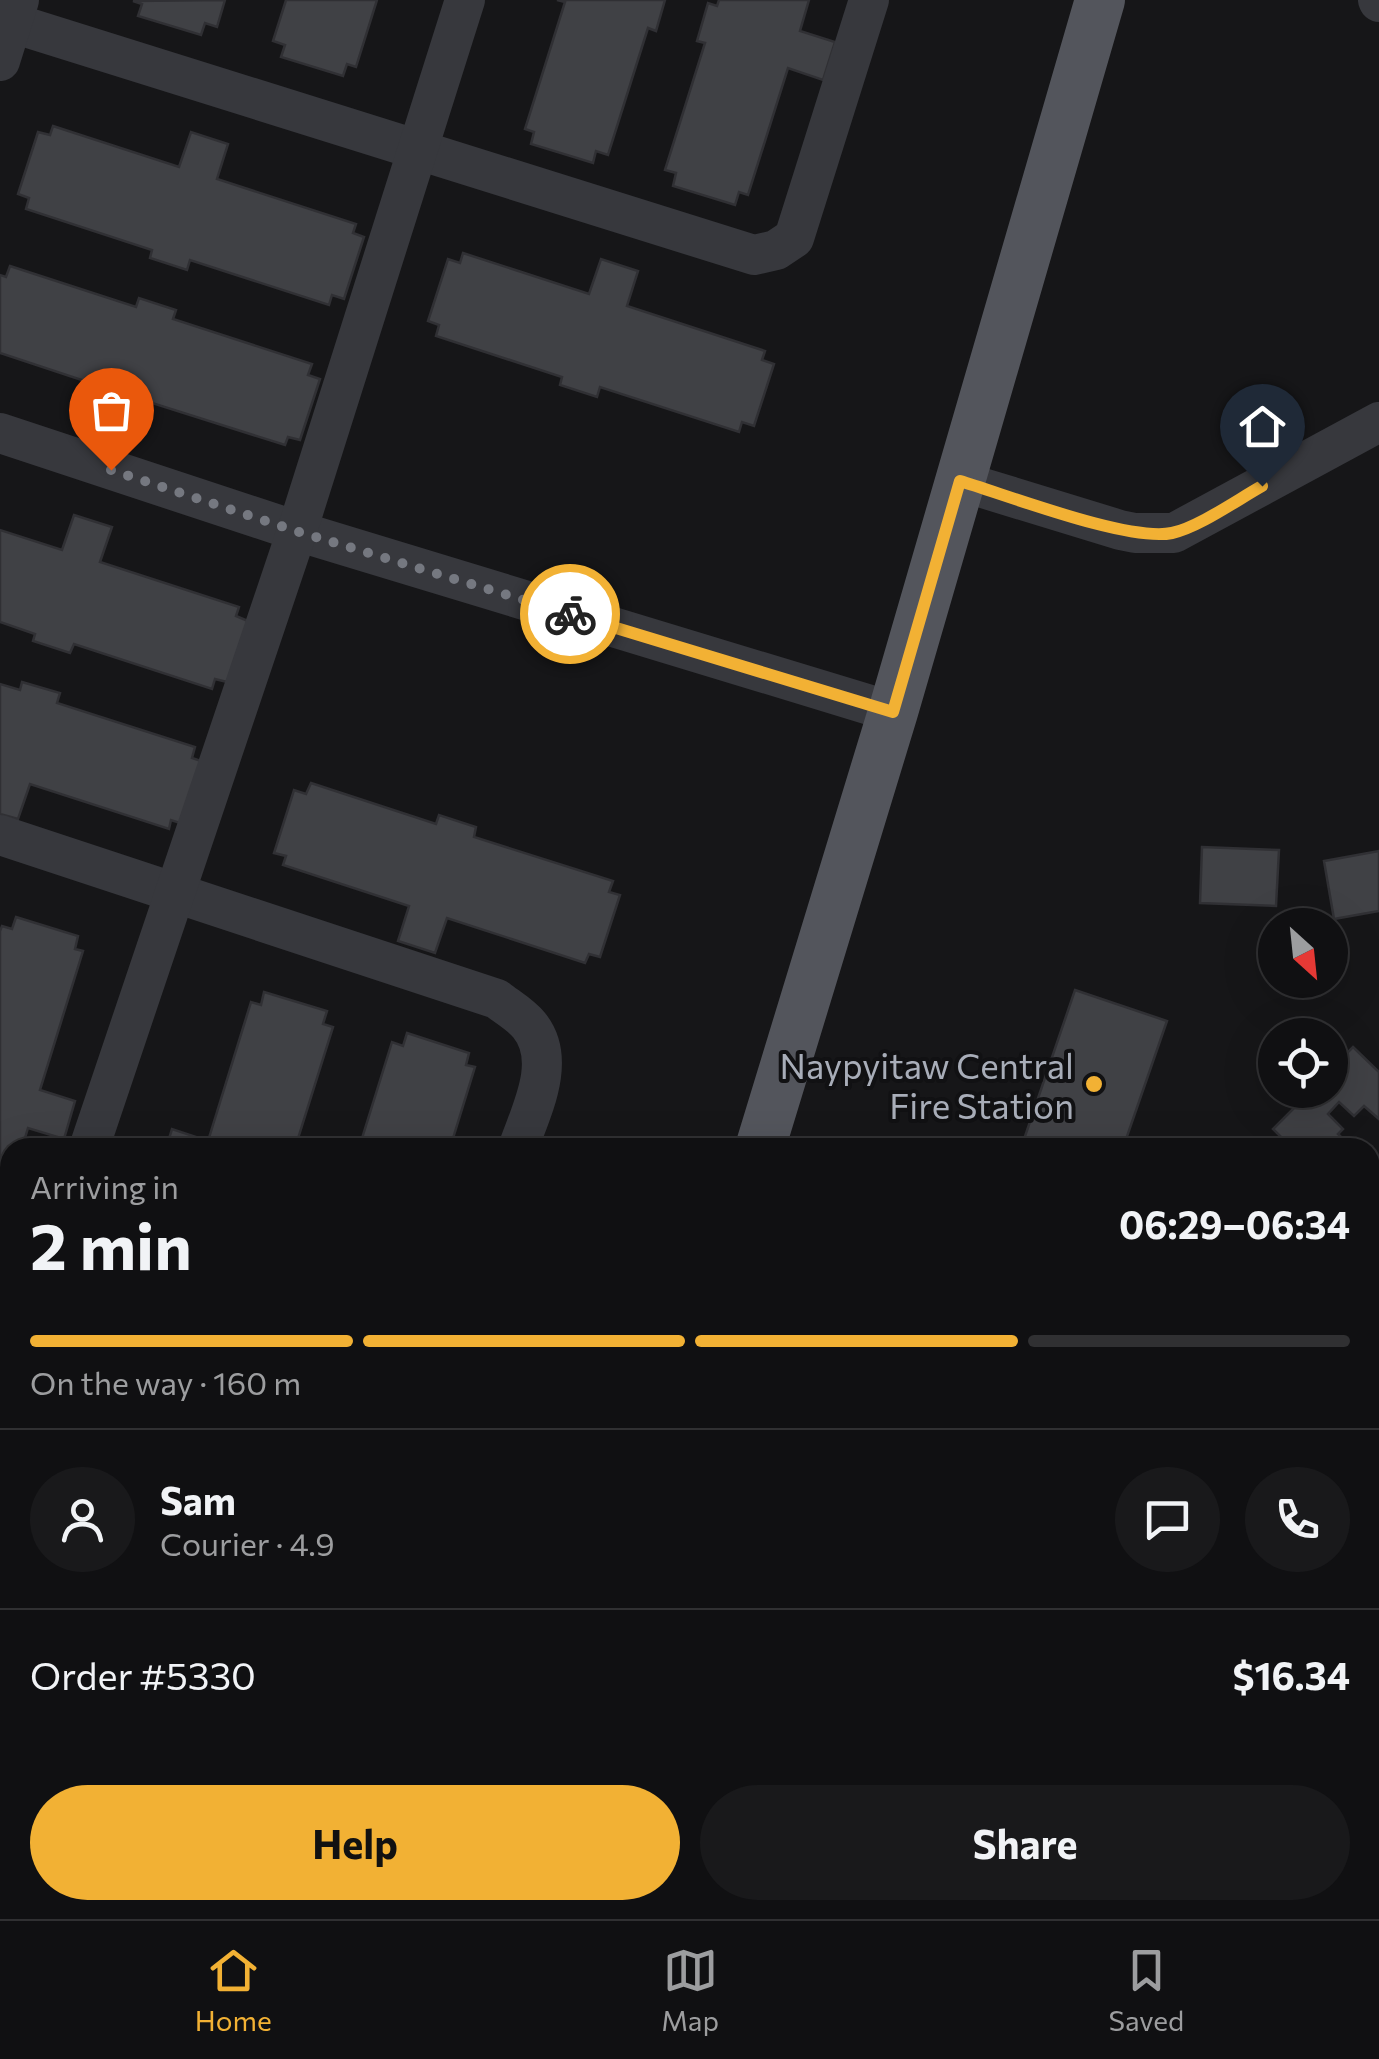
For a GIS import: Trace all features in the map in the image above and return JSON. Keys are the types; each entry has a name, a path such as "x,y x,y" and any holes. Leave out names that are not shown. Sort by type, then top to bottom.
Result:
{"main road":[{"path":"763,1138 893,712 1100,0"}],"street":[{"path":"92,1138 296,531 465,0"},
{"path":"8,26 754,255 776,250 794,238 869,0"},
{"path":"960,481 1120,530 1174,533 1379,422"},
{"path":"0,432 296,531 893,712"},
{"path":"0,835 498,999 529,1025 539,1045 542,1079 521,1138"}],"building":[{"path":"225,0 217,27 205,23 201,35 138,16 142,4 133,1"},
{"path":"286,0 377,0 356,67 347,64 343,76 281,57 285,45 273,41"},
{"path":"557,0 665,0 656,31 648,28 608,155 596,151 593,163 531,144 534,132 525,129 565,2"},
{"path":"719,0 809,0 800,31 835,42 823,80 788,68 748,195 739,192 735,205 673,186 676,173 665,170 705,43 697,41 708,3 717,6"},
{"path":"53,126 179,167 191,132 228,144 217,179 356,224 353,233 364,237 344,299 332,295 329,305 190,260 187,270 150,258 152,250 26,209 29,198 18,194 38,132 50,135"},
{"path":"463,253 589,294 601,259 638,271 627,306 765,351 762,360 774,364 754,426 742,422 739,432 600,387 597,397 560,385 562,377 436,336 439,325 428,321 448,259 460,263"},
{"path":"10,266 136,307 139,298 176,310 173,319 312,364 308,375 320,379 300,440 288,437 285,445 146,401 135,436 97,424 109,389 0,353 0,275 6,277"},
{"path":"74,515 112,527 100,562 239,607 236,616 248,621 227,682 215,679 212,689 74,644 70,653 33,641 35,634 0,622 0,530 62,550"},
{"path":"22,682 60,693 57,703 195,747 192,758 204,762 183,824 171,820 169,829 30,784 18,819 0,814 0,684 20,690"},
{"path":"311,783 436,824 439,815 476,827 474,837 613,881 609,892 620,895 600,957 589,954 585,963 447,918 435,953 398,941 409,906 283,865 286,856 274,853 294,790 306,794"},
{"path":"1202,847 1279,850 1276,906 1200,903"},
{"path":"1379,851 1379,911 1348,917 1348,908 1332,908 1324,861"},
{"path":"16,917 78,936 75,949 83,951 40,1090 75,1101 64,1138 28,1128 25,1138 0,1138 0,931 2,926 12,929"},
{"name":"Naypyitaw Central Fire Station","path":"1075,990 1167,1021 1126,1138 1024,1138"},
{"path":"264,992 327,1011 323,1024 333,1027 298,1138 209,1138 251,1002 261,1005"},
{"path":"407,1033 469,1053 466,1065 475,1067 453,1138 362,1138 392,1042 403,1046"},
{"path":"1353,1047 1379,1072 1379,1119 1364,1106 1354,1116 1345,1108 1348,1052"},
{"path":"1294,1108 1334,1108 1328,1114 1343,1129 1338,1134 1342,1138 1282,1138 1273,1129"},
{"path":"172,1129 199,1138 169,1138"}],"way so far":[{"path":"111,470 570,614"}],"place":[{"name":"Naypyitaw Central Fire Station","path":"1094,1084"}],"route":[{"path":"570,614 893,712 960,481 1120,530 1154,534 1174,533 1262,486"}]}
